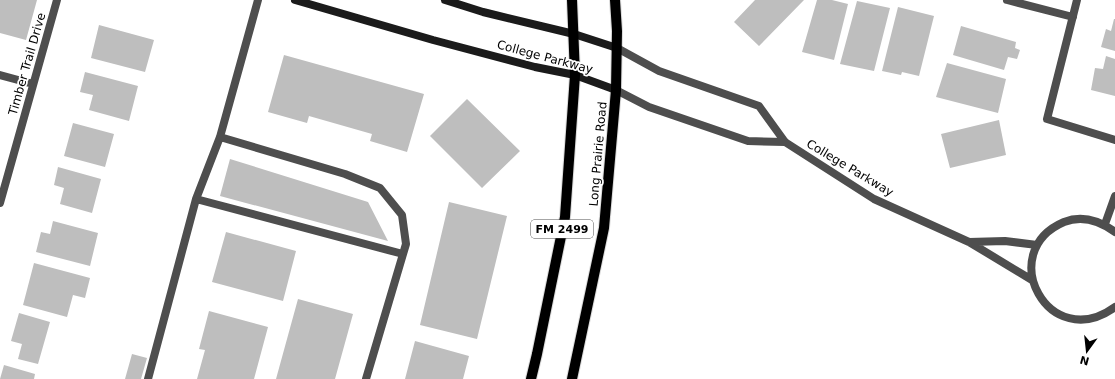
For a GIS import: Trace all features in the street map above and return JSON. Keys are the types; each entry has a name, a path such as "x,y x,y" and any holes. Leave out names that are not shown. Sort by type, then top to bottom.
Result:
{"main road":[{"name":"College Parkway","path":"295,0 433,40 575,76 616,90"},
{"name":"College Parkway","path":"445,0 483,12 574,34 618,48"},
{"name":"FM 2499","path":"530,379 537,354 564,217 575,76 572,0"},
{"name":"Long Prairie Road","path":"572,379 604,228 616,90 618,48 614,0"}],"street":[{"name":"Timber Trail Drive","path":"0,203 57,0"},
{"path":"148,379 196,199 220,137 258,0"},
{"path":"1007,0 1073,17"},
{"path":"1077,0 1047,119 1115,140"},
{"name":"College Parkway","path":"618,48 659,71 759,106 785,142 874,199 969,242 1032,280"},
{"path":"0,75 33,84"},
{"name":"College Parkway","path":"616,90 649,107 748,141 785,142"},
{"path":"220,137 345,174 380,188 402,215 406,244 366,379"},
{"path":"1105,224 1115,196"},
{"path":"196,199 403,254"},
{"path":"1115,232 1105,224 1092,220 1080,219 1067,221 1055,226 1045,234 1037,245 1032,256 1031,268 1032,280 1036,292 1043,302 1062,316 1085,320 1096,318 1115,307"},
{"path":"969,242 1005,241 1037,245"}],"building":[{"path":"0,0 37,0 26,40 0,33"},
{"path":"755,0 804,0 759,46 734,22"},
{"path":"817,0 832,0 848,4 834,60 802,52"},
{"path":"857,1 890,8 874,71 840,64"},
{"path":"898,7 934,16 919,76 902,72 901,75 882,71"},
{"path":"1114,19 1115,51 1101,47 1106,29 1111,31"},
{"path":"99,25 154,40 145,72 91,58"},
{"path":"961,26 1016,42 1015,48 1020,50 1017,59 1008,57 1004,70 953,55"},
{"path":"284,55 424,94 407,152 370,141 372,134 309,116 307,123 268,112"},
{"path":"1106,56 1115,59 1115,96 1091,90 1095,68 1103,69"},
{"path":"947,63 1006,79 998,113 936,97"},
{"path":"85,72 138,86 129,121 89,110 93,95 80,92"},
{"path":"467,99 520,151 482,188 430,136"},
{"path":"999,120 1006,155 950,168 941,134"},
{"path":"73,123 114,134 105,167 64,156"},
{"path":"230,159 368,202 388,241 220,196"},
{"path":"58,167 101,179 92,213 60,204 64,188 54,185"},
{"path":"449,202 507,216 477,339 420,325"},
{"path":"53,221 98,233 90,266 36,252 41,232 50,234"},
{"path":"226,232 296,251 283,301 212,282"},
{"path":"34,263 90,278 85,298 73,295 67,317 23,305"},
{"path":"298,299 353,314 335,379 276,379"},
{"path":"209,311 268,327 254,379 197,379 205,350 199,349"},
{"path":"19,313 50,322 38,364 18,359 22,344 11,341"},
{"path":"415,341 469,356 463,379 405,379"},
{"path":"132,354 147,358 141,379 125,379"},
{"path":"4,365 35,374 34,379 0,379"}]}
